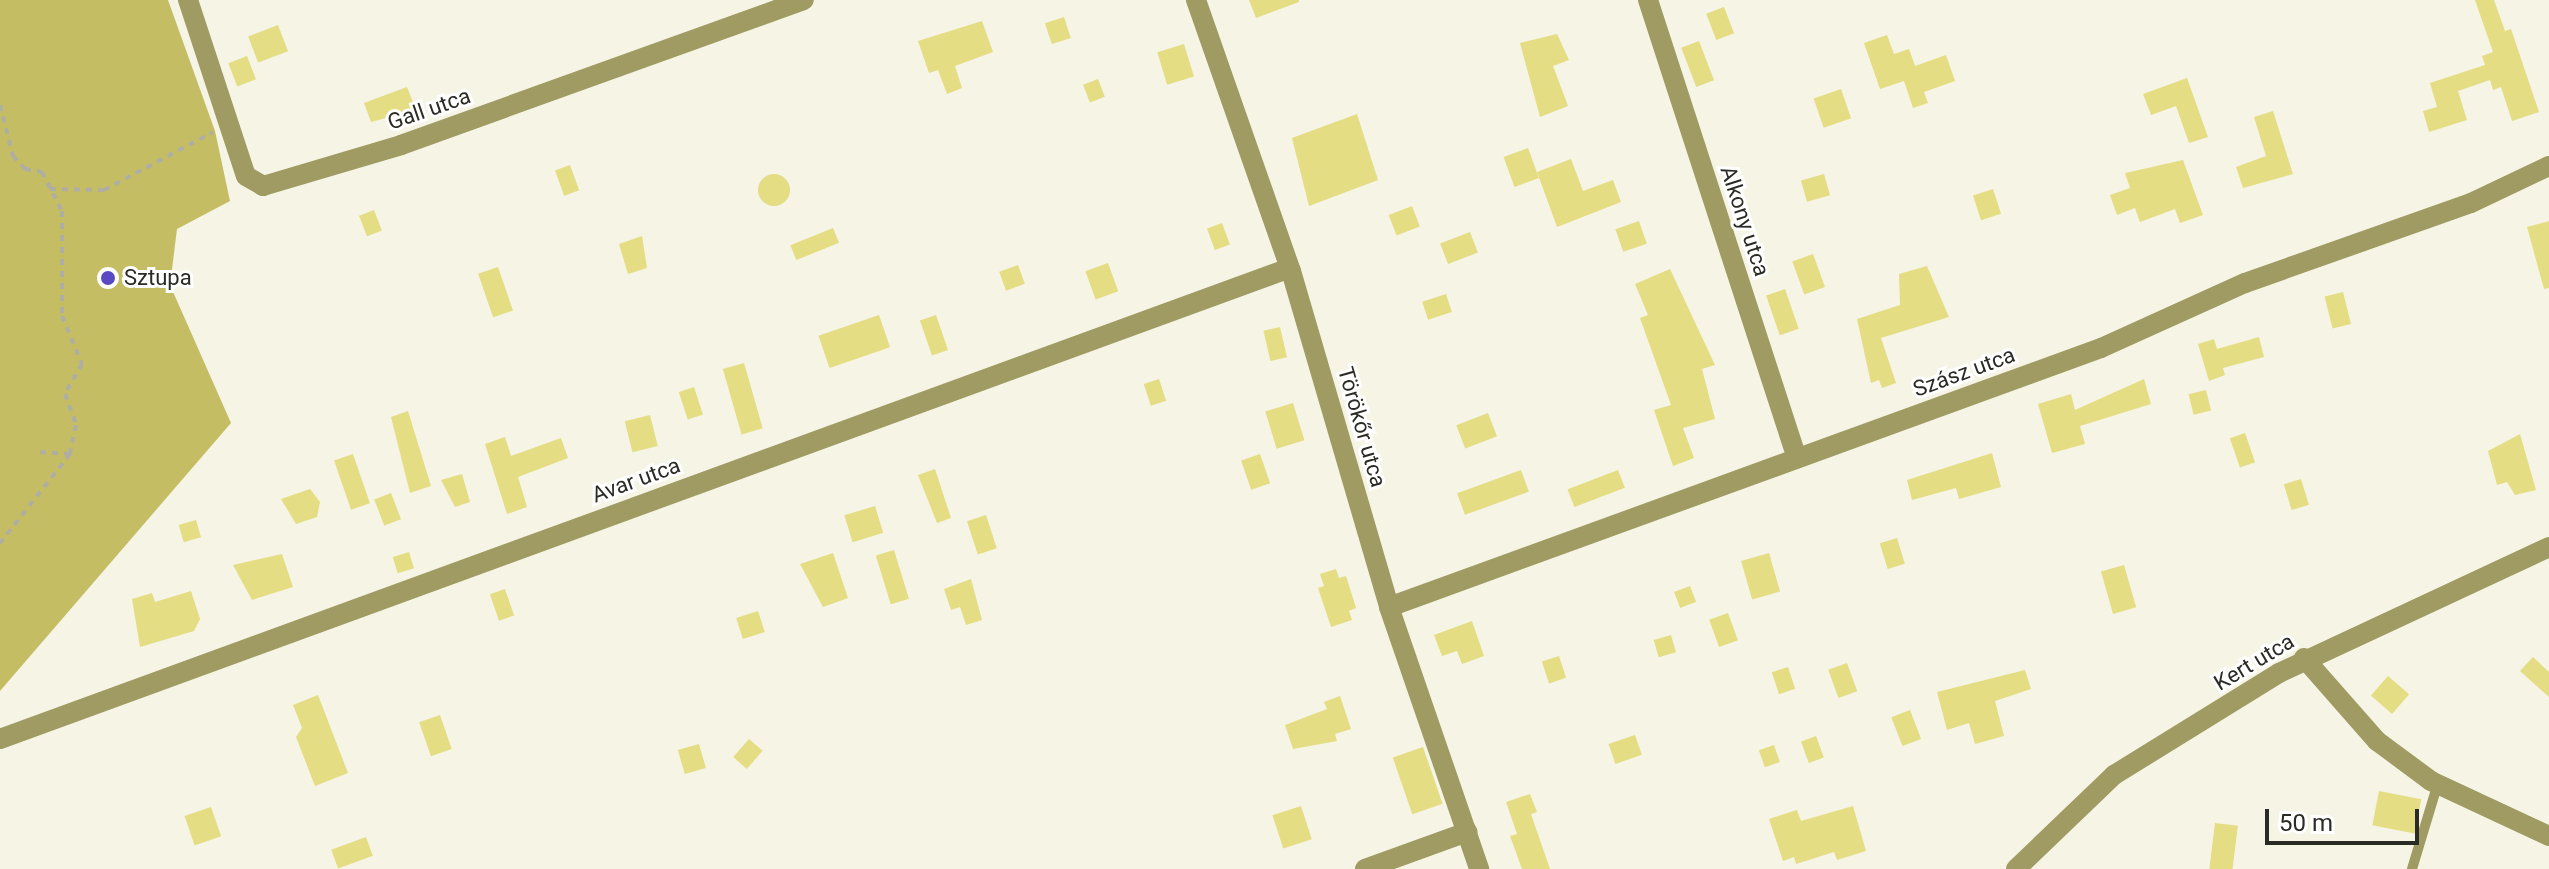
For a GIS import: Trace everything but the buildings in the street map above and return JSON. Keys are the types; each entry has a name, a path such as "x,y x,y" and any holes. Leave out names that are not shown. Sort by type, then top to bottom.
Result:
{"street":[{"name":"Gall utca","path":"188,0 249,181 271,186 804,0"},
{"name":"Törökőr utca","path":"1196,0 1290,268 1389,607 1479,869"},
{"name":"Alkony utca","path":"1648,0 1797,458"},
{"name":"Szász utca","path":"1389,607 2101,348 2245,283 2471,203 2549,166"},
{"name":"Avar utca","path":"0,739 1290,268"},
{"name":"Kert utca","path":"2016,869 2114,775 2304,658 2549,547"},
{"path":"2304,658 2377,741 2438,783 2549,836"},
{"path":"1365,869 1467,832"}],"lane":[{"path":"2412,869 2438,783"}],"path":[{"path":"0,105 13,156 25,169 42,172 63,217 62,316 82,361 65,394 76,425 70,454 0,543"},
{"path":"50,189 104,190 156,157 229,125"},
{"path":"40,452 70,454"}],"shaded area":[{"path":"0,0 168,0 215,131 230,201 177,229 170,285 231,423 0,691"}],"place":[{"name":"Sztupa","path":"108,278"}]}
